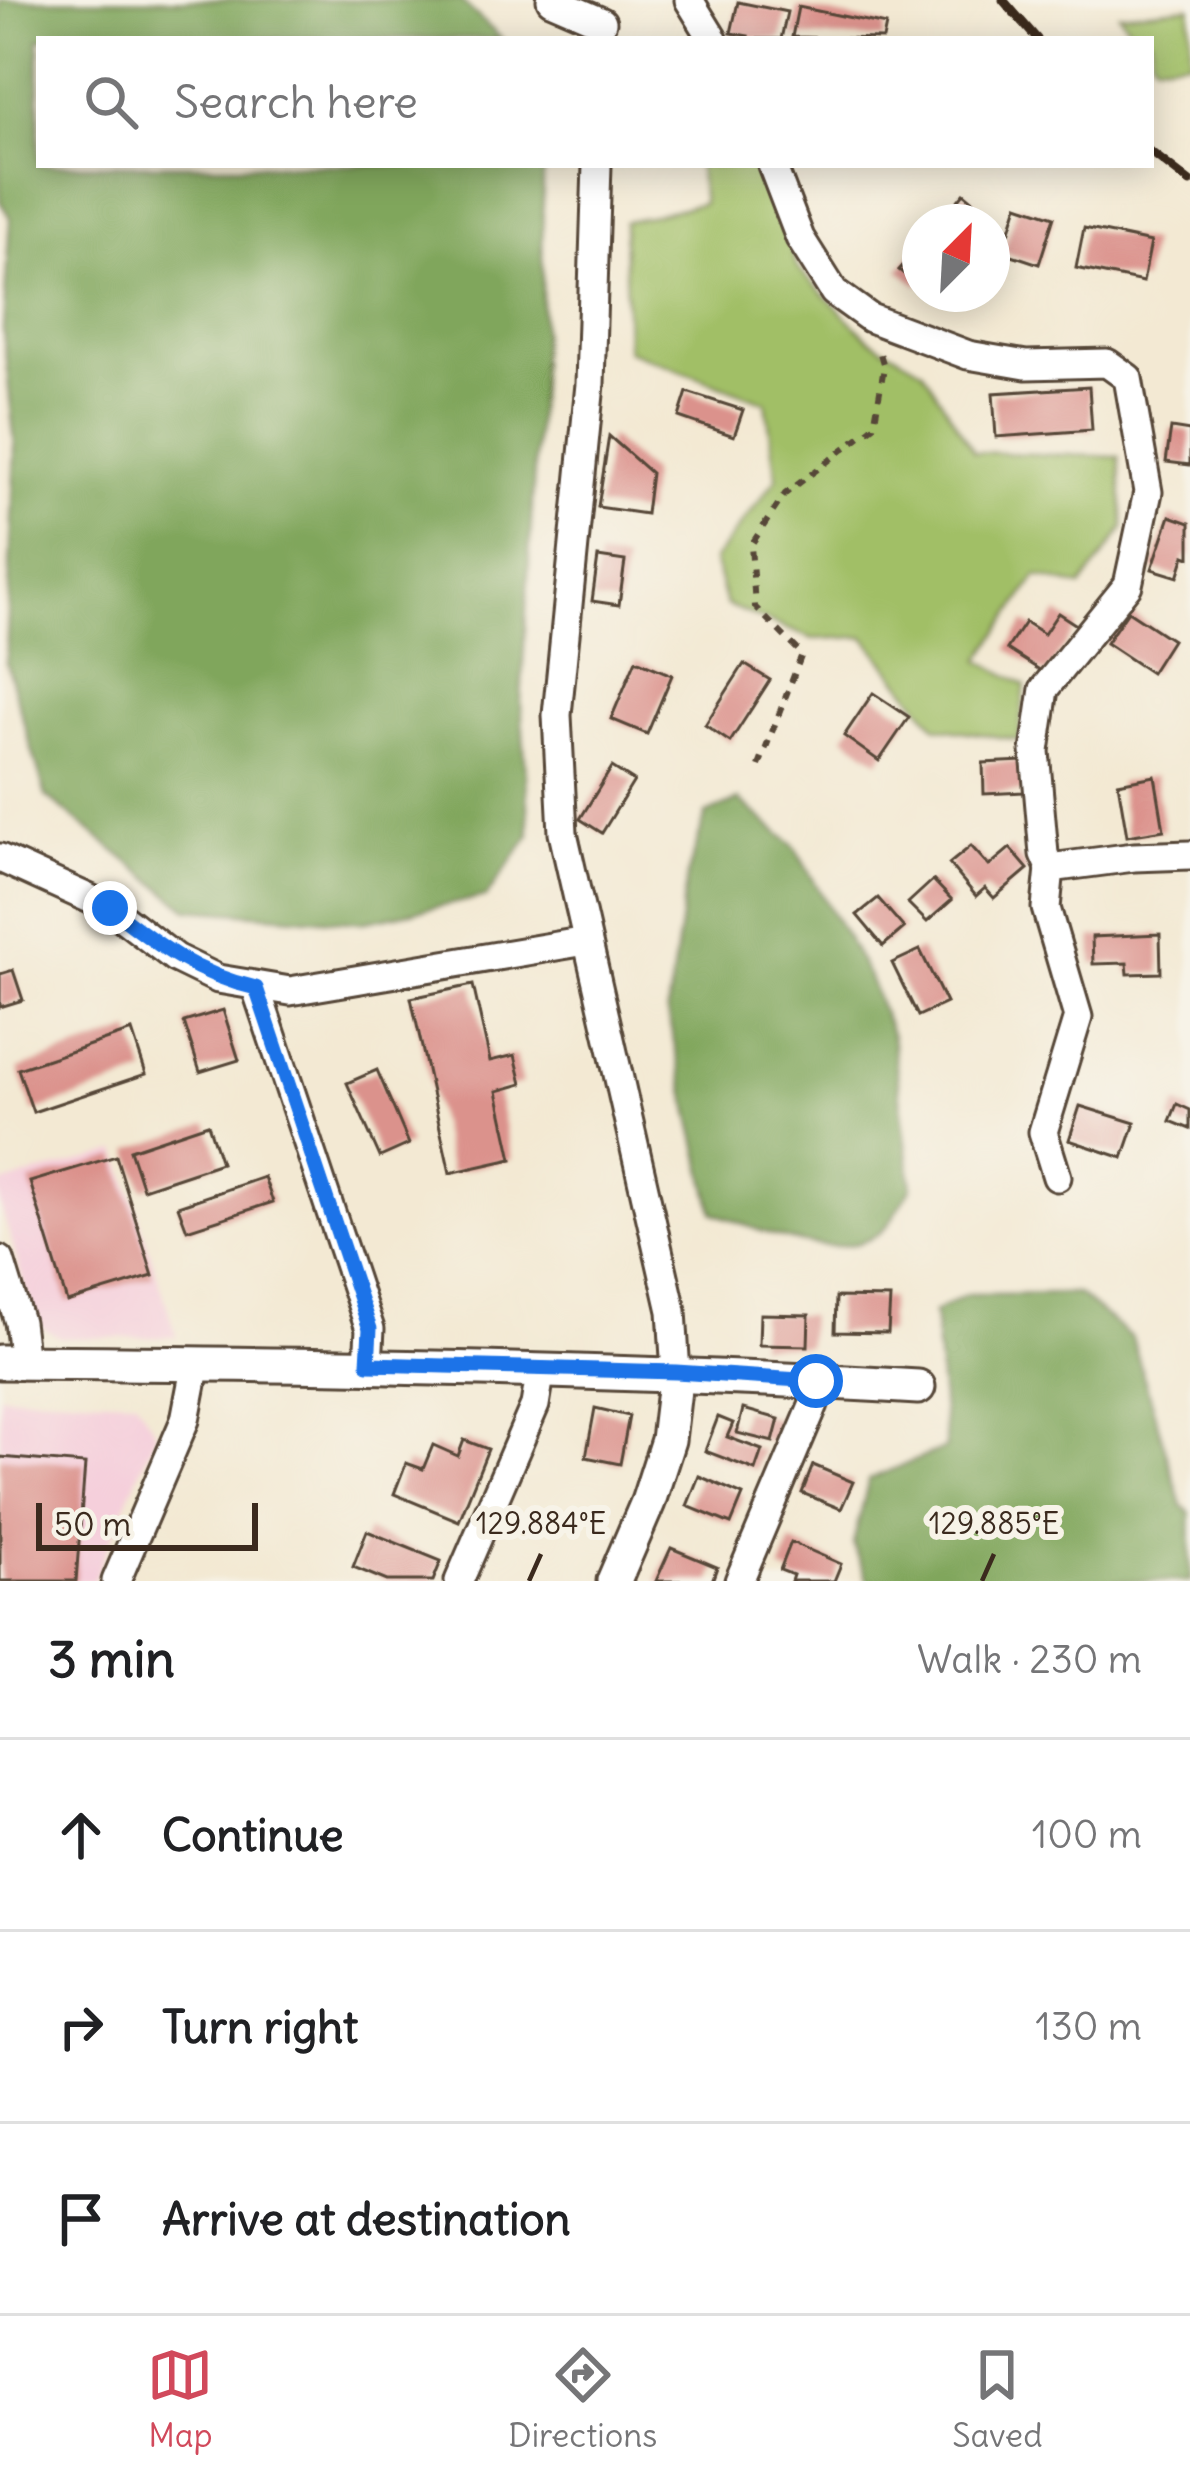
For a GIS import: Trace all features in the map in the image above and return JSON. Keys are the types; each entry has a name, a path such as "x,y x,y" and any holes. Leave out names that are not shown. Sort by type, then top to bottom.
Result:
{"street":[{"path":"551,0 603,20"},
{"path":"688,0 711,36"},
{"path":"597,168 590,384 557,715 563,832 672,1311 676,1372 668,1440 614,1581"},
{"path":"773,168 800,238 834,292 870,318 968,355 1026,365 1107,362 1128,378 1148,492 1128,585 1044,689 1035,751 1044,854 1050,868 1046,908 1078,1018 1043,1132 1057,1177"},
{"path":"1050,868 1134,856 1190,855"},
{"path":"0,858 110,908 175,958 218,980 256,988 290,991 586,941"},
{"path":"256,988 370,1329 368,1364"},
{"path":"0,1260 19,1322 12,1362 676,1372 918,1387"},
{"path":"116,1581 184,1420 196,1363"},
{"path":"459,1581 535,1405 541,1369"},
{"path":"739,1581 814,1404 816,1381"}],"path":[{"path":"759,766 802,654 755,607 752,544 785,494 874,426 884,368 870,318"}],"shaded area":[{"path":"118,1151 177,1337 61,1338 36,1324 0,1204 0,1184"},
{"path":"0,1395 136,1400 156,1433 93,1581 0,1581"}],"green space":[{"path":"0,0 460,0 499,36 36,36 36,168 543,168 542,332 521,701 530,835 486,897 362,922 188,909 46,796 6,663 15,447 3,330 10,218 0,201"},
{"path":"1190,7 1190,60 1156,63 1154,36 1136,36 1119,14"},
{"path":"698,168 764,168 797,268 869,339 922,369 974,452 1119,457 1124,528 1081,587 1037,576 980,660 1025,685 1019,740 936,727 865,637 813,639 726,605 714,560 777,478 766,402 627,350 624,222 703,203"},
{"path":"739,800 794,846 868,975 892,1036 912,1187 883,1230 860,1242 840,1246 796,1241 713,1212 667,1012 687,876 706,814"},
{"path":"1078,1294 1132,1338 1182,1505 1190,1513 1190,1581 868,1581 853,1544 869,1479 946,1448 934,1312 966,1295"}],"building":[{"path":"738,2 787,12 782,36 731,33"},
{"path":"798,7 886,25 884,36 792,36"},
{"path":"964,193 977,204 955,204"},
{"path":"1018,205 1054,217 1039,264 1010,254 1010,230"},
{"path":"1084,228 1151,242 1143,282 1076,268"},
{"path":"1089,387 1092,430 996,437 993,393"},
{"path":"687,392 743,410 734,436 679,417"},
{"path":"1171,428 1190,431 1190,465 1166,462"},
{"path":"609,436 651,473 646,514 598,507"},
{"path":"1170,516 1190,523 1190,557 1185,555 1178,577 1152,569"},
{"path":"598,557 625,561 619,605 592,601"},
{"path":"1128,611 1172,640 1151,673 1106,643"},
{"path":"1058,613 1078,626 1046,674 1007,649 1025,622 1044,634"},
{"path":"636,660 672,675 647,734 611,719"},
{"path":"744,664 770,680 730,742 705,725"},
{"path":"873,693 909,717 879,761 844,736"},
{"path":"1023,761 1024,792 984,794 983,763"},
{"path":"612,767 634,781 602,833 580,819"},
{"path":"1155,776 1164,830 1127,836 1118,783"},
{"path":"971,846 989,866 1010,848 1028,869 994,898 985,888 976,896 949,864"},
{"path":"933,880 952,900 927,922 908,903"},
{"path":"878,898 904,928 883,946 857,915"},
{"path":"1160,934 1161,973 1128,974 1127,963 1093,964 1092,937"},
{"path":"920,950 946,1003 918,1016 892,963"},
{"path":"13,970 23,1000 0,1007 0,974"},
{"path":"473,985 490,1061 515,1055 522,1084 497,1091 512,1159 450,1173 411,998"},
{"path":"223,1010 239,1060 200,1072 184,1022"},
{"path":"132,1031 146,1074 33,1112 18,1069"},
{"path":"377,1070 409,1144 380,1157 347,1083"},
{"path":"1177,1104 1190,1110 1190,1129 1170,1121"},
{"path":"1080,1106 1135,1123 1123,1158 1069,1140"},
{"path":"208,1124 221,1163 143,1189 130,1150"},
{"path":"116,1156 153,1276 67,1302 30,1182"},
{"path":"264,1177 273,1202 187,1230 178,1206"},
{"path":"836,1297 890,1298 888,1333 835,1332"},
{"path":"760,1314 809,1315 808,1346 759,1345"},
{"path":"595,1408 629,1416 620,1464 586,1457"},
{"path":"743,1409 779,1419 773,1442 737,1433"},
{"path":"718,1417 733,1423 727,1437 762,1450 755,1470 705,1451"},
{"path":"464,1440 488,1449 459,1521 394,1494 406,1463 423,1469 433,1445 458,1456"},
{"path":"0,1457 85,1464 76,1581 0,1581"},
{"path":"813,1465 853,1482 841,1509 802,1493"},
{"path":"699,1476 743,1495 731,1524 687,1506"},
{"path":"367,1531 441,1561 433,1581 387,1581 353,1567"},
{"path":"791,1542 841,1564 834,1581 791,1581 793,1575 780,1570"},
{"path":"671,1548 717,1567 712,1581 656,1581"}],"railway":[{"path":"1003,0 1034,36"},
{"path":"1154,154 1190,182"}],"route":[{"path":"110,908 175,958 218,980 256,988 370,1329 368,1364 676,1372 816,1381"}]}
